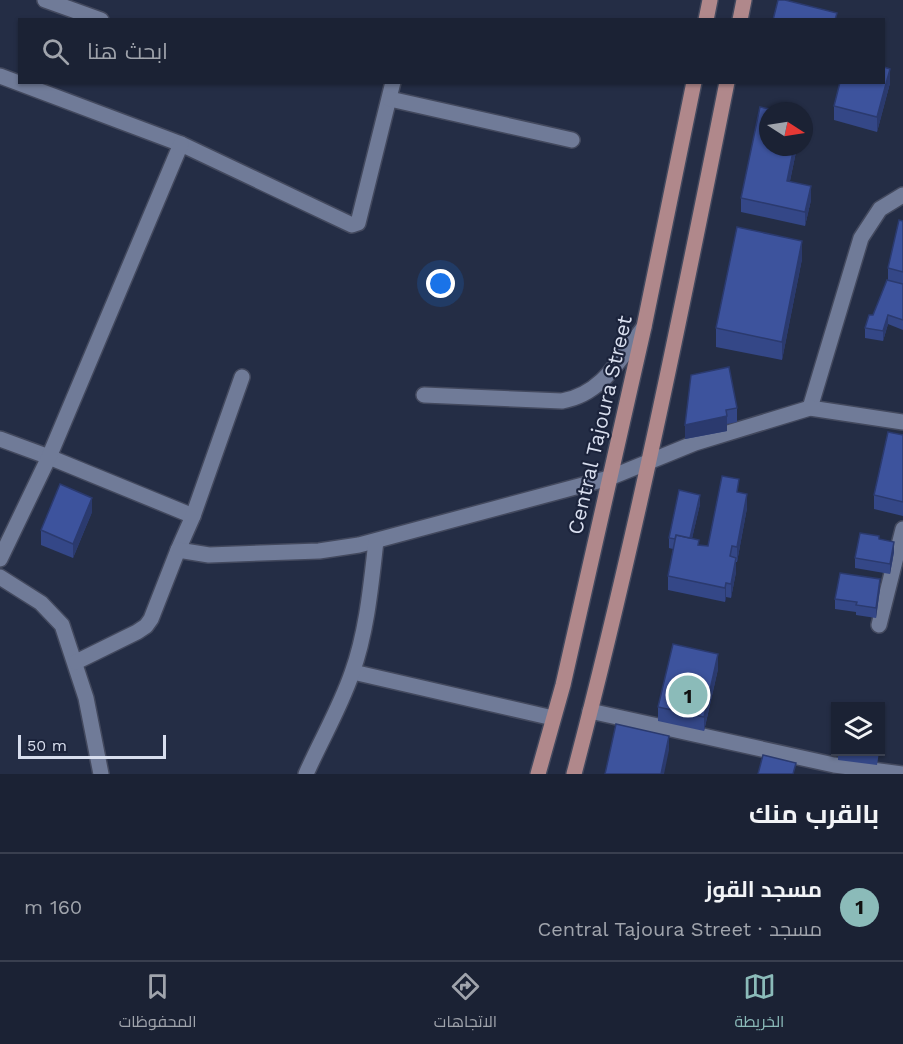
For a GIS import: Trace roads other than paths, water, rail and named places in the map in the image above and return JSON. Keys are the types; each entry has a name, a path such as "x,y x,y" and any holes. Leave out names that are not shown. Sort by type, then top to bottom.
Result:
{"main road":[{"path":"706,18 710,0"},
{"path":"740,18 744,0"},
{"name":"Central Tajoura Street","path":"538,774 563,685 644,327 694,84"},
{"path":"574,774 678,332 727,84"}],"street":[{"path":"45,0 95,18"},
{"path":"0,76 18,83"},
{"path":"21,84 181,144 346,223 356,225 393,84"},
{"path":"390,99 572,140"},
{"path":"0,559 50,457 181,144"},
{"path":"810,408 861,238 880,209 903,195"},
{"path":"424,395 561,401 577,398 596,388 644,327"},
{"path":"76,662 147,626 192,516 242,377"},
{"path":"178,550 208,555 319,551 376,541 609,478 695,443 810,408 903,422"},
{"path":"0,439 50,457 192,516"},
{"path":"879,625 903,529"},
{"path":"306,774 353,672 366,617 376,541"},
{"path":"0,577 41,603 62,625 86,698 101,774"},
{"path":"353,672 554,718"},
{"path":"590,711 834,765 903,774"}],"place":[{"name":"مسجد القوز","path":"688,695"}]}
